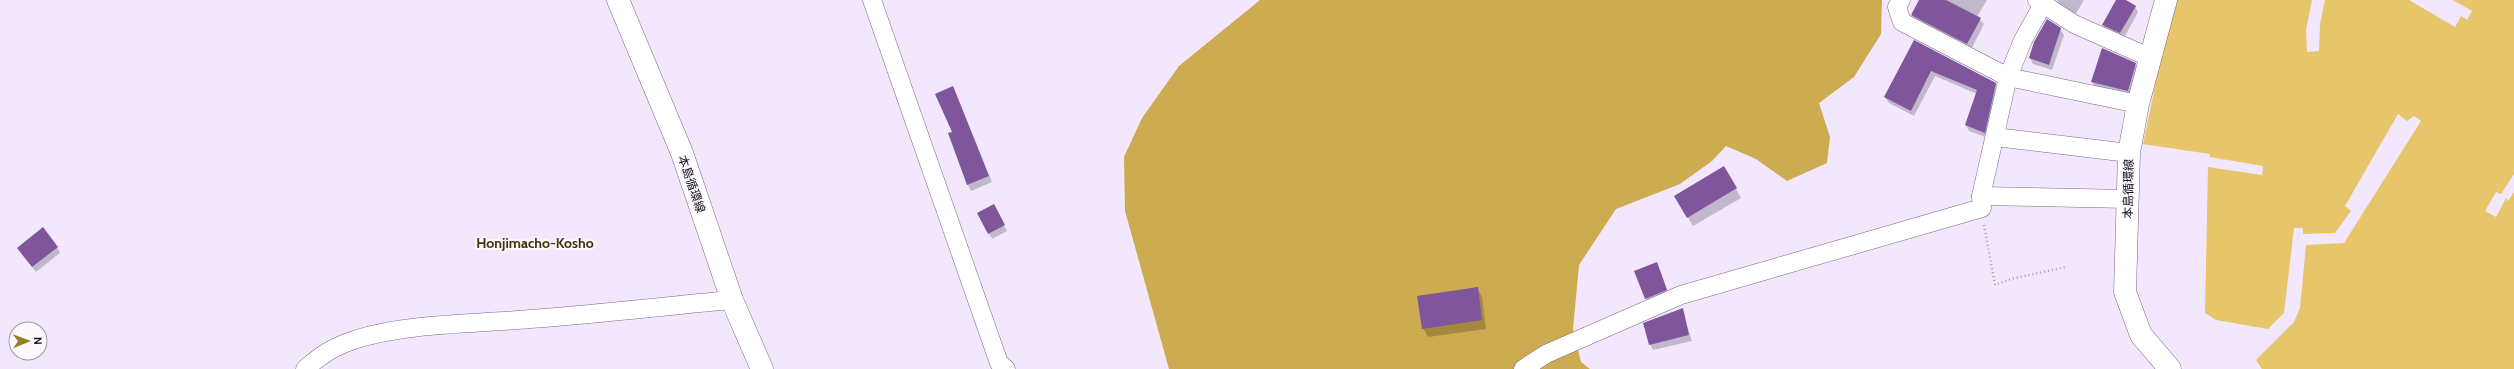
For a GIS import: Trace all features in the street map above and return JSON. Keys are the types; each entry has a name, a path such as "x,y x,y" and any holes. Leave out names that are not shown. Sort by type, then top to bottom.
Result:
{"main road":[{"name":"本島循環線","path":"618,0 682,153 732,300 762,369"},
{"name":"本島循環線","path":"2166,0 2138,104 2129,153 2125,292 2141,335 2170,369"}],"street":[{"path":"872,0 998,363 1006,369"},
{"path":"1901,0 1897,7 1902,22 2008,77 2138,104"},
{"path":"1982,202 2008,77 2040,2 2074,24 2151,58"},
{"path":"1995,136 2129,153"},
{"path":"1523,369 1546,354 1681,295 1982,202 2128,199"},
{"path":"305,369 323,352 357,339 395,332 438,326 532,319 732,300"}],"path":[{"path":"1982,202 1995,285 2011,279 2066,267"}],"shaded area":[{"path":"1260,0 1882,0 1881,34 1854,77 1819,103 1830,137 1827,163 1787,181 1756,159 1726,146 1712,161 1680,184 1616,209 1579,265 1573,329 1581,362 1590,369 1169,369 1125,211 1124,157 1142,118 1179,66"},
{"path":"2173,0 2312,0 2306,30 2307,52 2319,51 2320,24 2325,0 2409,0 2455,27 2461,16 2467,20 2472,11 2453,0 2514,0 2514,174 2501,194 2496,192 2485,211 2496,217 2506,198 2508,201 2514,192 2514,369 2262,369 2256,360 2294,322 2300,308 2306,245 2344,243 2421,121 2414,116 2407,121 2398,114 2345,206 2351,211 2335,233 2303,234 2303,228 2294,228 2284,313 2268,329 2216,320 2205,313 2208,167 2262,175 2263,166 2210,157 2210,154 2143,144"}],"building":[{"path":"1919,0 1946,0 1981,18 1967,44 1911,15"},
{"path":"2116,0 2126,0 2136,6 2120,33 2102,25"},
{"path":"2047,19 2061,28 2049,65 2029,58 2034,42"},
{"path":"1914,40 1996,83 1985,133 1965,125 1977,90 1931,71 1911,111 1884,97"},
{"path":"2102,48 2136,63 2128,91 2091,82"},
{"path":"953,86 989,176 967,185 948,133 952,132 935,94"},
{"path":"1724,166 1737,188 1687,218 1674,196"},
{"path":"994,204 1005,225 988,234 977,213"},
{"path":"43,227 58,247 32,267 17,248"},
{"path":"1657,262 1667,290 1645,299 1634,271"},
{"path":"1478,287 1482,320 1422,329 1417,296"},
{"path":"1683,308 1689,335 1649,345 1643,323"}],"district":[{"name":"Honjimacho-Kosho","path":"535,243"}]}
